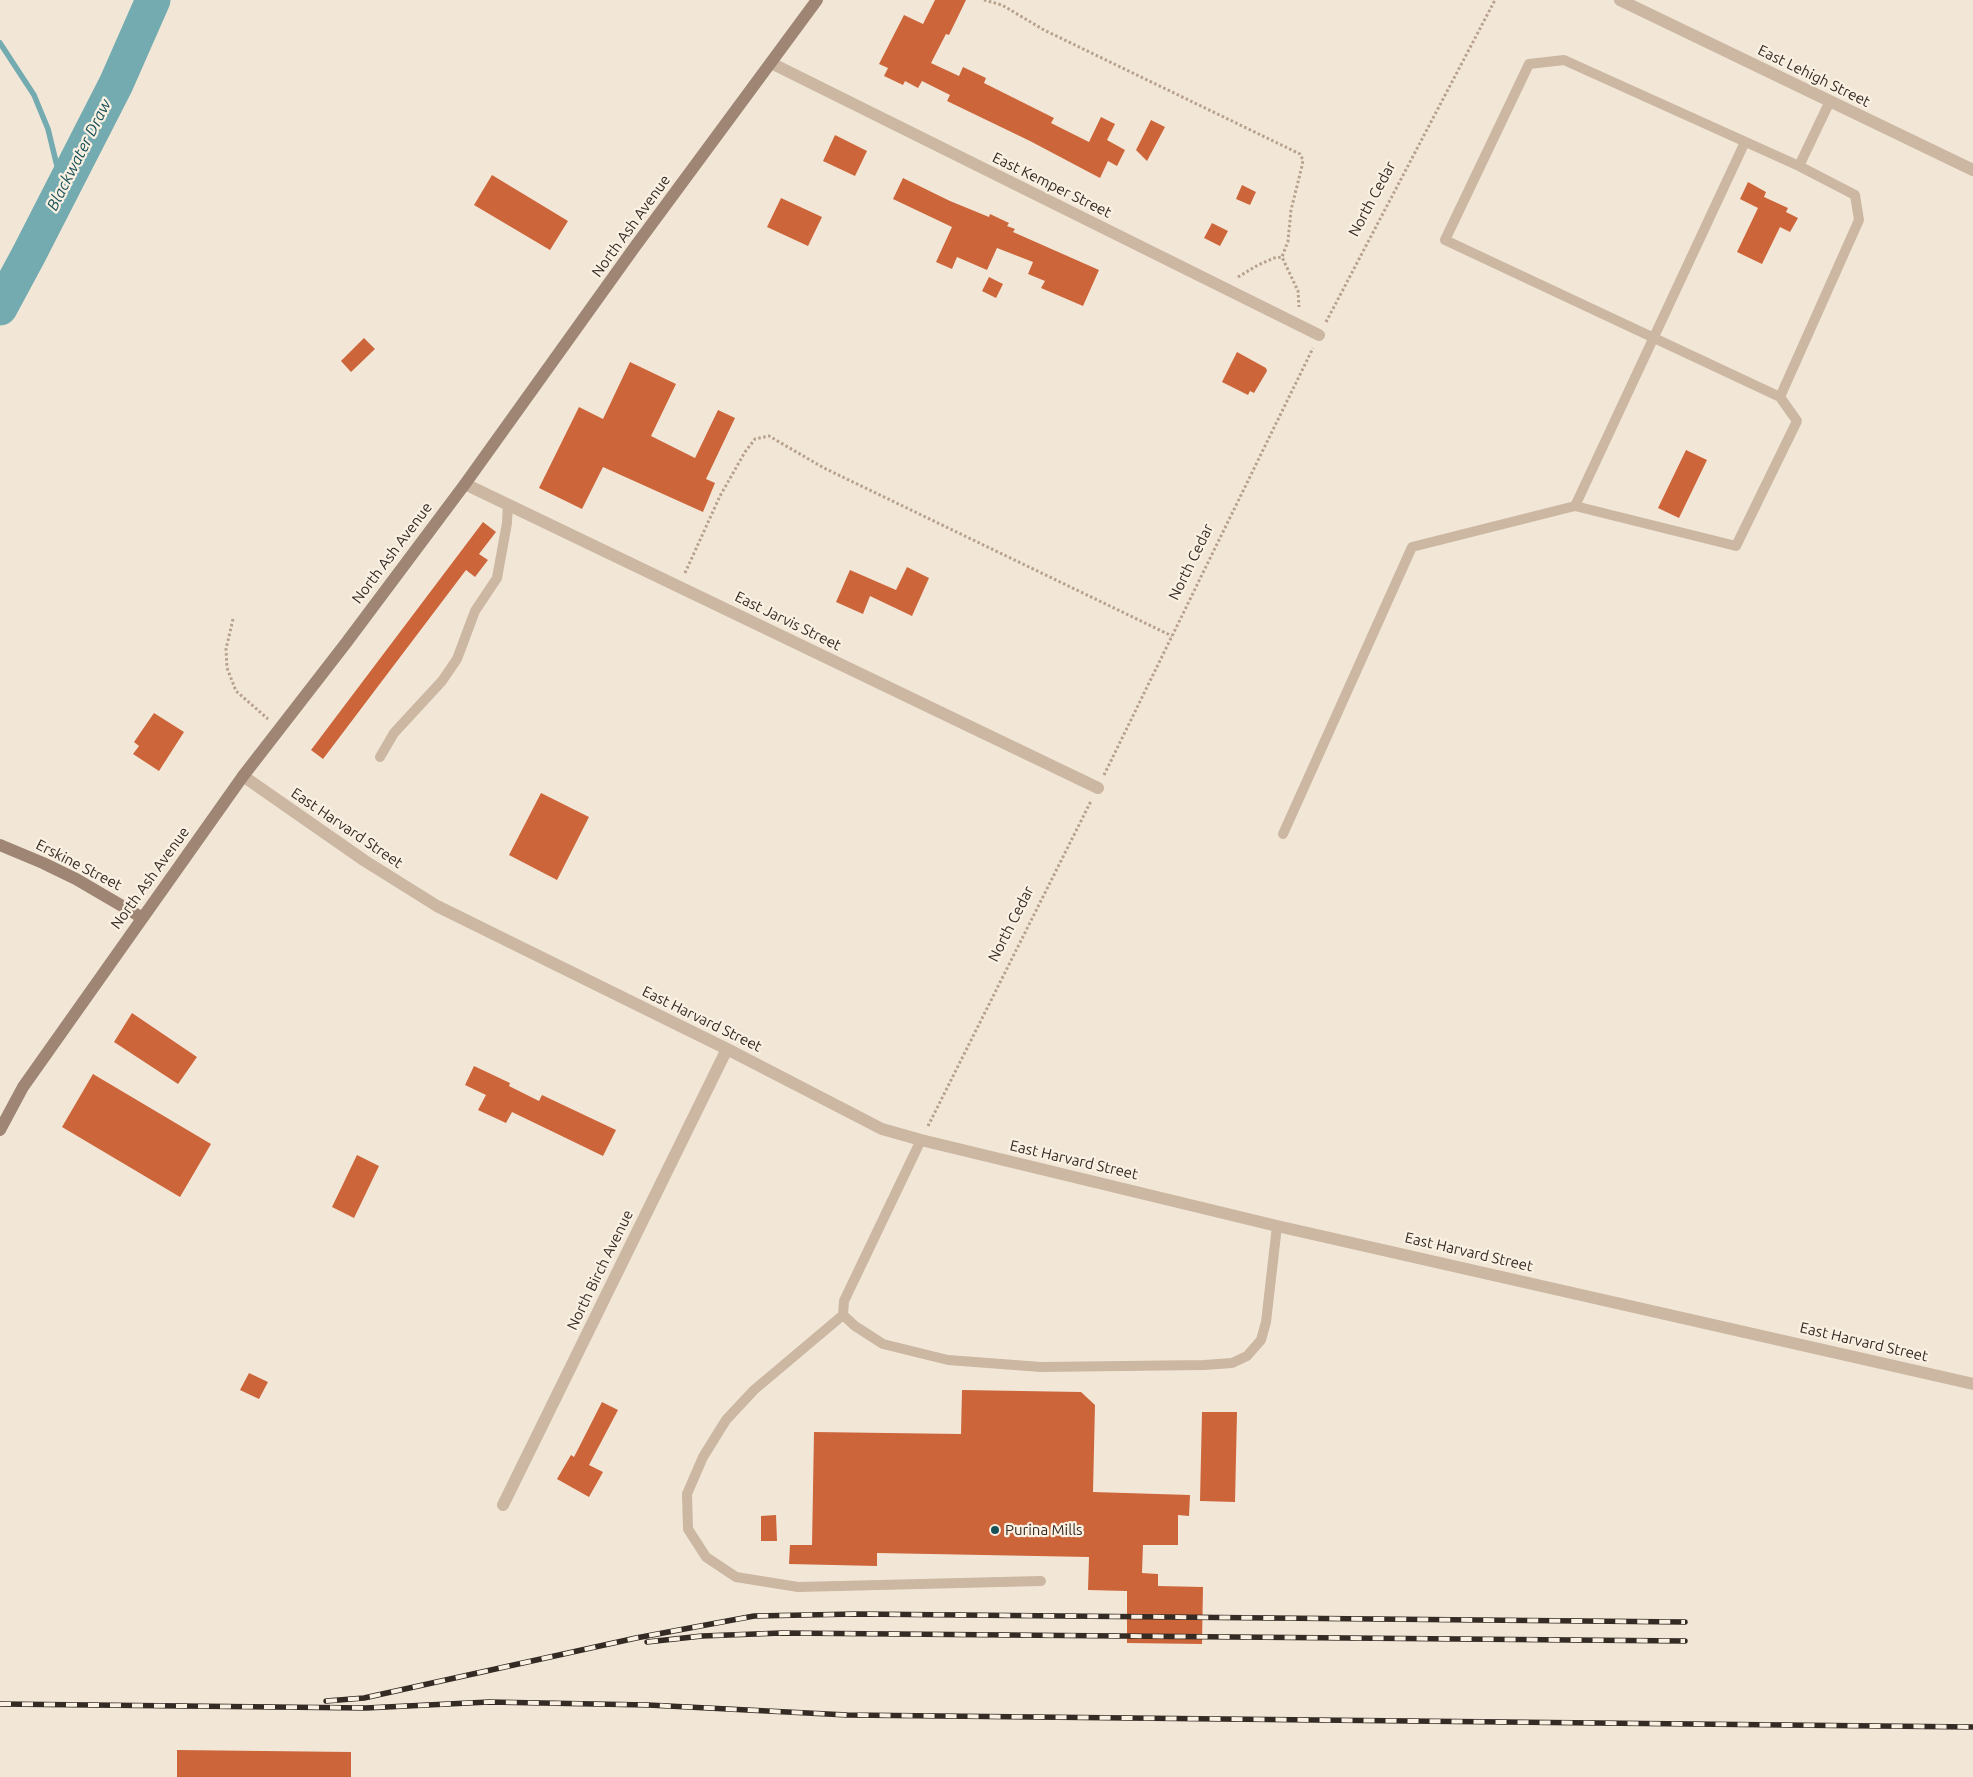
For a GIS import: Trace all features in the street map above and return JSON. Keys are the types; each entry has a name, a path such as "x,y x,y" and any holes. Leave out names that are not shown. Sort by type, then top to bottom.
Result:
{"street":[{"name":"North Ash Avenue","path":"0,1130 22,1087 141,917 243,776 464,484 634,248 817,0"},
{"name":"East Lehigh Street","path":"1620,0 1973,170"},
{"name":"East Kemper Street","path":"771,63 1320,335"},
{"name":"East Jarvis Street","path":"464,484 1098,788"},
{"name":"East Harvard Street","path":"243,776 364,861 437,906 727,1049 882,1129 1277,1226 1973,1384"},
{"name":"Erskine Street","path":"0,845 76,879 141,917"},
{"name":"North Birch Avenue","path":"503,1505 727,1049"}],"lane":[{"path":"1283,834 1412,547 1575,506 1736,546 1797,421 1780,398 1446,240 1530,64 1564,60 1799,166 1855,195 1859,220 1780,398"},
{"path":"1799,166 1830,101"},
{"path":"1575,506 1745,142"},
{"path":"380,757 394,733 442,681 457,659 475,611 497,578 507,523 508,504"},
{"path":"921,1140 844,1302 843,1315 754,1390 726,1420 703,1457 687,1494 688,1529 706,1556 736,1577 798,1587 1041,1581"},
{"path":"843,1315 855,1326 883,1344 948,1360 1041,1367 1232,1363 1247,1356 1261,1340 1266,1322 1277,1226"}],"path":[{"path":"984,0 1002,6 1044,30 1300,154 1303,160 1302,166 1291,210 1288,240 1282,257 1298,290 1300,302 1293,322"},
{"name":"North Cedar","path":"921,1140 1098,788 1320,335 1495,0"},
{"path":"1224,288 1258,265 1274,258 1282,257"},
{"path":"678,586 720,496 746,452 755,439 769,436 824,468 1172,636"},
{"path":"233,619 226,649 227,668 236,691 279,729"}],"building":[{"path":"935,0 966,0 949,35 946,34 931,63 959,76 963,67 986,78 984,83 1054,118 1051,123 1089,142 1101,117 1115,124 1107,140 1125,150 1117,166 1108,161 1100,178 1030,141 947,101 950,95 922,81 918,88 905,81 903,85 884,76 888,68 879,64 904,15 923,24"},
{"path":"1151,120 1165,127 1147,161 1136,150"},
{"path":"835,135 867,151 855,176 823,161"},
{"path":"492,175 568,221 550,250 474,205"},
{"path":"903,178 950,201 989,217 990,214 1009,223 1007,226 1015,229 1013,232 1099,270 1083,306 1041,288 1045,281 1028,274 1033,262 997,248 987,270 957,257 952,269 936,262 952,227 893,199"},
{"path":"1748,182 1766,192 1764,197 1788,208 1786,212 1798,218 1790,232 1780,227 1762,264 1737,252 1758,208 1740,199"},
{"path":"1242,185 1256,192 1250,205 1236,199"},
{"path":"781,198 822,217 808,246 767,227"},
{"path":"1212,223 1228,231 1220,246 1204,238"},
{"path":"989,277 1003,284 996,298 982,291"},
{"path":"364,338 375,349 351,372 341,361"},
{"path":"1237,352 1266,368 1267,371 1254,393 1250,391 1248,395 1222,382"},
{"path":"630,362 676,384 651,436 695,458 718,410 735,418 706,479 715,483 703,512 603,467 582,509 539,488 579,407 603,419"},
{"path":"1686,450 1707,460 1679,518 1658,508"},
{"path":"483,522 496,532 479,554 488,560 475,577 466,570 323,759 311,750"},
{"path":"907,567 929,578 912,616 870,596 863,614 836,602 850,570 896,590"},
{"path":"154,713 184,732 159,771 133,754 139,746 134,742"},
{"path":"541,793 589,817 557,880 509,855"},
{"path":"132,1013 197,1057 178,1084 114,1042"},
{"path":"474,1066 510,1083 509,1086 539,1101 542,1095 616,1130 603,1156 512,1112 506,1123 478,1110 486,1095 465,1085"},
{"path":"93,1074 211,1144 180,1197 62,1127"},
{"path":"357,1155 379,1166 354,1218 332,1207"},
{"path":"249,1373 268,1382 259,1399 240,1390"},
{"name":"Purina Mills","path":"962,1390 1081,1392 1095,1405 1093,1492 1190,1495 1189,1516 1178,1515 1178,1545 1143,1545 1142,1573 1158,1574 1158,1586 1203,1587 1202,1644 1127,1643 1127,1591 1088,1590 1089,1557 877,1553 877,1566 789,1564 790,1545 812,1545 814,1432 961,1434"},
{"path":"602,1402 618,1410 589,1465 603,1472 589,1497 557,1479 571,1455 574,1457"},
{"path":"1202,1412 1237,1412 1235,1502 1200,1501"},
{"path":"776,1515 777,1541 761,1541 761,1516"},
{"path":"177,1750 351,1752 351,1777 177,1777"}],"waterway":[{"name":"Blackwater Draw","path":"0,308 116,84 153,0"},
{"path":"0,43 34,95 48,129 58,170 59,197"}],"railway":[{"path":"326,1701 364,1698 636,1638 754,1616 857,1614 1685,1622"},
{"path":"647,1642 702,1636 782,1633 1685,1641"},
{"path":"0,1704 366,1708 489,1702 648,1705 847,1715 1973,1727"}],"place":[{"name":"Purina Mills","path":"995,1530"}]}
